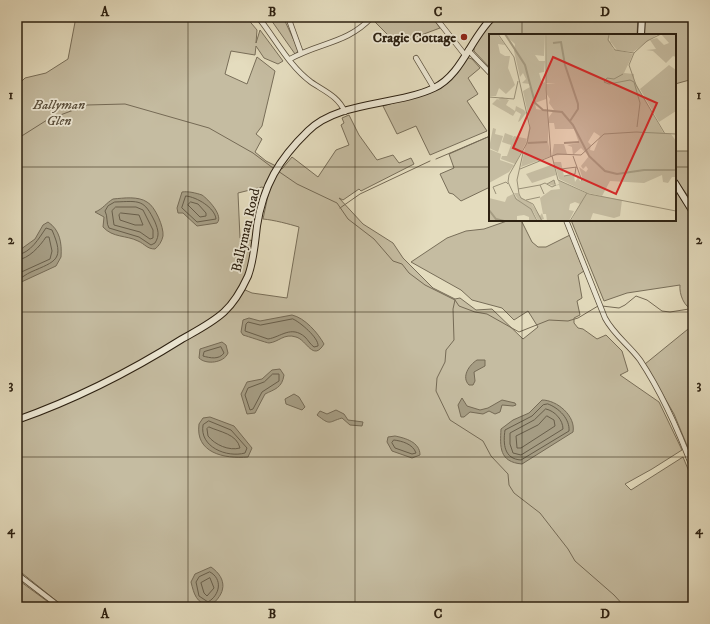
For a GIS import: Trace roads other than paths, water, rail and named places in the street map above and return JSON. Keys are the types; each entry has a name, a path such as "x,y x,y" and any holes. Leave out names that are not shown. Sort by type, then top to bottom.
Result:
{"street":[{"path":"258,17 290,59 309,80 339,101 344,112"},
{"path":"288,17 301,53"},
{"path":"290,59 301,53 348,37 372,17"},
{"path":"435,17 466,52 489,72"},
{"name":"Ballyman Road","path":"17,420 51,407 152,358 224,312 234,301 249,274 261,206 272,175 280,163 310,129 327,118 344,112 434,88 443,83 476,36 493,17"},
{"path":"641,34 642,17"},
{"path":"416,58 434,88"},
{"path":"676,185 693,212"},
{"path":"566,221 600,306 612,331 629,347 642,364 672,419 693,469"},
{"path":"17,574 60,607"}],"water":[{"path":"182,192 195,193 205,197 217,212 219,220 217,223 197,226 183,213 178,213 177,208"},
{"path":"135,198 150,204 158,217 163,232 162,240 155,249 133,239 115,235 103,227 104,217 95,212 113,199"},
{"path":"48,222 58,233 61,247 61,257 56,266 17,284 17,252 35,239 43,225"},
{"path":"292,315 302,319 315,331 324,344 320,349 317,351 313,350 300,339 292,336 269,343 243,335 241,332 243,320 249,318 260,321"},
{"path":"222,342 226,345 228,353 223,359 215,362 206,362 199,358 200,349"},
{"path":"477,360 485,360 485,366 474,372 475,381 473,385 469,385 466,378 467,371"},
{"path":"280,369 284,375 282,383 275,389 265,394 255,413 247,414 241,394 247,382 262,379 272,370"},
{"path":"294,394 299,397 305,407 302,410 286,404 285,399"},
{"path":"462,398 467,406 480,410 488,408 502,400 515,403 516,405 502,405 500,412 495,414 489,411 483,414 470,412 464,417 461,417 458,405"},
{"path":"542,400 554,403 564,410 572,420 573,432 522,464 514,463 505,457 502,452 501,429 513,420 529,413"},
{"path":"336,410 344,414 348,420 363,422 362,426 350,425 342,418 332,422 327,422 317,415 320,411 327,414"},
{"path":"210,417 234,426 252,448 248,457 230,457 213,452 206,448 199,434 199,424 203,418"},
{"path":"395,436 407,439 415,444 418,447 420,455 412,458 392,451 387,442 388,437"},
{"path":"211,567 220,576 223,586 219,597 210,606 205,605 196,597 191,582 195,574"}],"waterway":[{"path":"17,139 47,120 87,105 125,104 209,128 253,153 273,168"},
{"path":"436,159 489,136"},
{"path":"340,208 360,194 430,161"},
{"path":"278,171 297,184 337,203 348,219 374,239 393,261 402,264 409,273 425,285 455,300 459,306 475,312 487,314 519,332 549,320 568,321 578,318 598,306"},
{"path":"602,306 619,308 636,296 647,300 662,311 670,312 689,309 693,310"},
{"path":"455,300 453,309 454,340 446,350 445,362 437,378 436,391 450,420 483,441 491,456 508,474 509,485 514,493 540,513 568,549 575,561 614,595 625,607"}],"place":[{"name":"Cragie Cottage","path":"464,37"}],"park label":[{"name":"Ballyman Glen","path":"59,112"}]}
